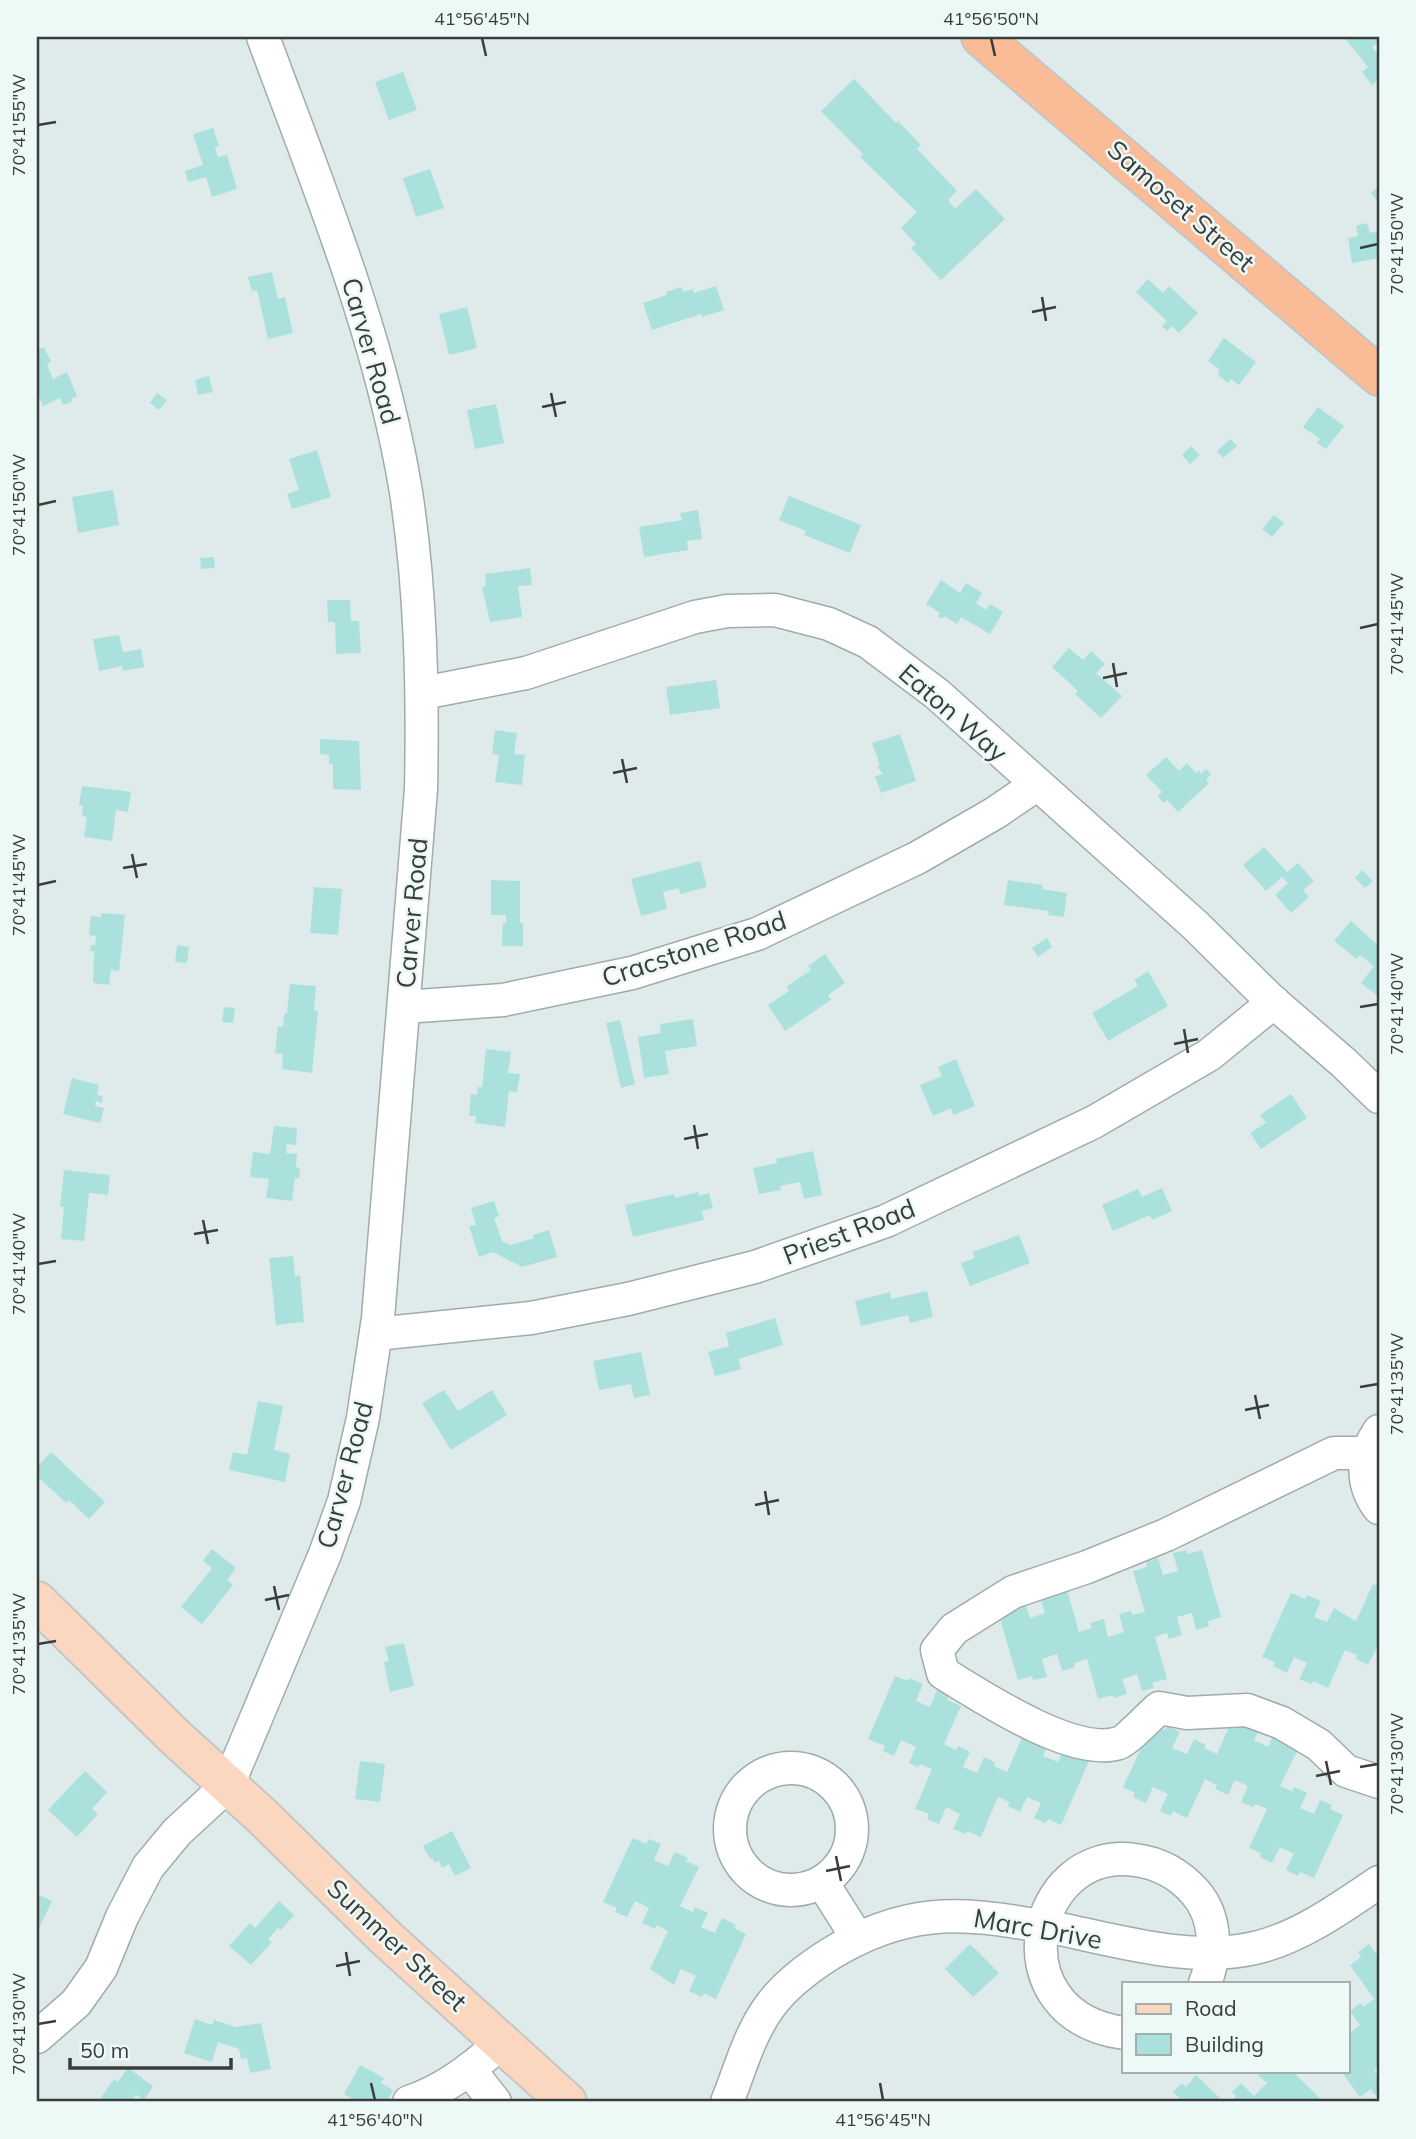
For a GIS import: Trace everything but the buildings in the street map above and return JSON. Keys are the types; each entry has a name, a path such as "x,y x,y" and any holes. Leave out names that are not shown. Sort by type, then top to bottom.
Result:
{"highway":[{"name":"Samoset Street","path":"981,37 1379,366"},
{"name":"Samoset Street","path":"1023,37 1379,366"}],"main road":[{"name":"Summer Street","path":"37,1601 174,1736 386,1937 567,2102"}],"street":[{"name":"Carver Road","path":"228,1786 325,1554 344,1501 363,1418 376,1334 404,1007 421,789 423,693 415,562 406,492 391,418 362,308 263,37"},
{"name":"Eaton Way","path":"423,693 526,673 695,617 727,611 775,610 829,624 869,642 937,694 1195,925 1274,1002 1379,1097"},
{"name":"Cracstone Road","path":"404,1007 503,1000 632,973 757,934 917,858 995,813 1036,785"},
{"name":"Priest Road","path":"376,1334 531,1318 628,1299 755,1267 886,1221 1094,1122 1209,1055 1274,1002"},
{"path":"1373,1442 1365,1476 1379,1508"},
{"path":"1373,1442 1334,1454 1166,1535 1087,1567 1013,1592 954,1629 937,1650 943,1673 1024,1721 1089,1746 1121,1743 1159,1708 1187,1713 1247,1710 1282,1723 1319,1745 1346,1771 1379,1782"},
{"path":"37,2037 76,2003 101,1968 122,1917 148,1867 177,1832 228,1786"},
{"path":"1122,2033 1105,2031 1071,2013 1058,2000 1042,1965 1042,1927 1048,1908 1059,1891 1073,1877 1109,1860 1129,1859 1148,1861 1184,1880 1207,1912 1213,1931 1211,1970 1205,1982"},
{"path":"822,1882 858,1939"},
{"name":"Marc Drive","path":"727,2102 753,2035 770,2006 792,1982 818,1961 858,1939 894,1924 919,1918 949,1916 1010,1920 1166,1950 1213,1951 1258,1947 1295,1933 1379,1882"},
{"path":"409,2102 444,2086 501,2042"},
{"path":"469,2069 495,2102"}]}
